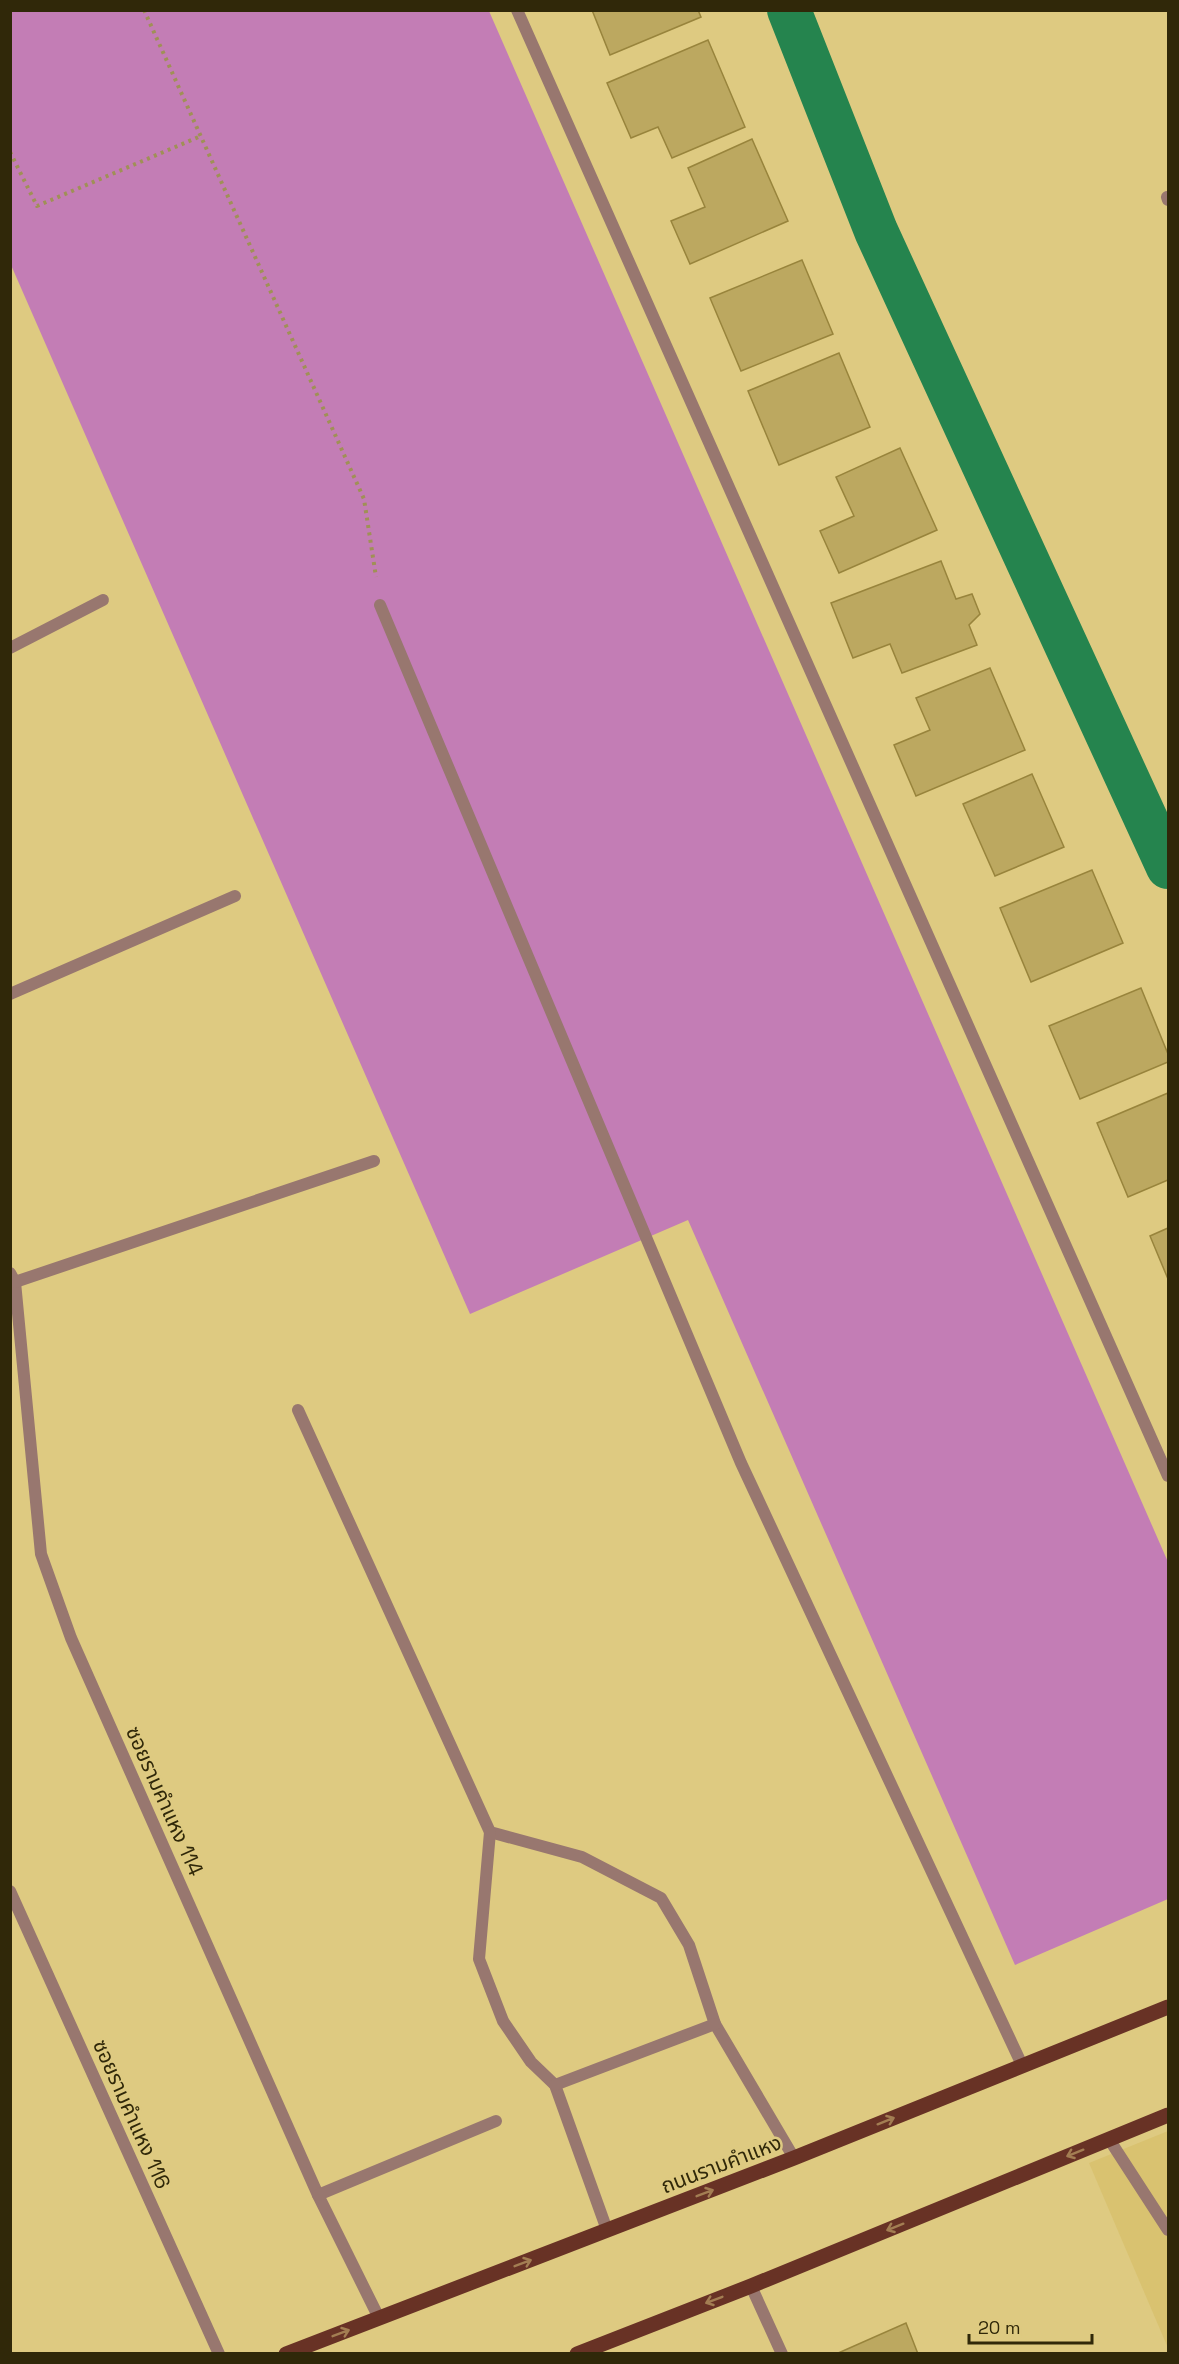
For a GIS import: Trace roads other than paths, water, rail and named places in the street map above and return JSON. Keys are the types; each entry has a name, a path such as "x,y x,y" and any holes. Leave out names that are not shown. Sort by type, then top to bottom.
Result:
{"main road":[{"name":"ถนนรามคำแหง","path":"286,2354 794,2158 1168,2007"},
{"path":"577,2354 752,2286 1168,2115"}],"street":[{"path":"517,10 1168,1476"},
{"path":"10,648 103,600"},
{"path":"380,605 741,1463 1022,2065"},
{"path":"10,994 235,896"},
{"path":"13,1278 374,1161"},
{"name":"ซอยรามคำแหง 114","path":"13,1278 41,1554 71,1638 318,2195 379,2318"},
{"path":"298,1410 490,1832 479,1959 503,2020 531,2062 555,2085 607,2230"},
{"path":"490,1832 582,1857 661,1898 688,1945 715,2024 794,2158"},
{"name":"ซอยรามคำแหง 116","path":"10,1891 219,2354"},
{"path":"555,2085 715,2024"},
{"path":"318,2195 496,2121"},
{"path":"1109,2139 1168,2230"},
{"path":"752,2286 782,2354"}],"waterway":[{"path":"789,10 876,231 1168,867"}]}
